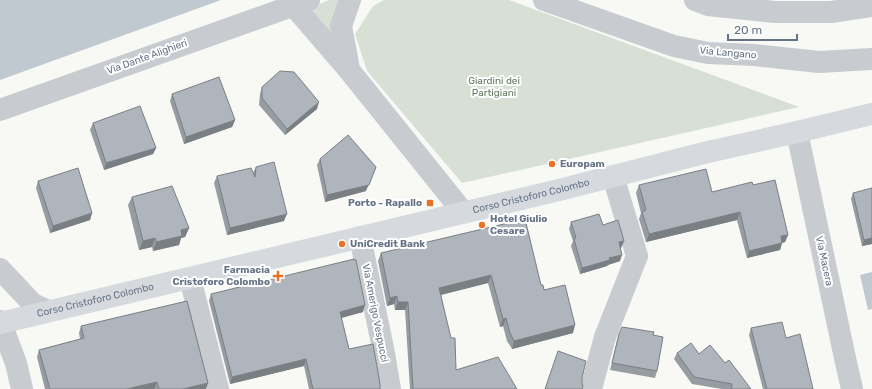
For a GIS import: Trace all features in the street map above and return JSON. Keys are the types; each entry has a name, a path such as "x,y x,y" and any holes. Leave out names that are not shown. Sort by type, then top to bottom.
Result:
{"main road":[{"name":"Corso Cristoforo Colombo","path":"0,322 552,192 708,152 872,114"}],"street":[{"path":"349,70 341,26 350,0"},
{"name":"Via Langano","path":"544,0 674,46 708,53 754,55 819,62 872,59"},
{"path":"695,0 708,5 775,12 831,12 872,6"},
{"path":"301,2 349,70 463,212"},
{"name":"Via Dante Alighieri","path":"0,115 301,2"},
{"name":"Via Macera","path":"797,132 852,389"},
{"path":"591,389 605,337 636,256 613,176"},
{"name":"Via Amerigo Vespucci","path":"360,237 390,389"},
{"path":"0,269 33,304 48,311"},
{"path":"190,278 218,389"},
{"path":"0,322 16,363 22,389"}],"green space":[{"path":"329,0 341,0 336,10 330,35 308,9"},
{"name":"Giardini dei Partigiani","path":"384,0 509,0 799,107 462,183 367,71 355,34 373,6"}],"shaded area":[{"path":"0,0 221,0 0,80"},
{"path":"872,272 872,309 868,310 860,275"}],"building":[{"path":"280,71 294,72 319,102 287,129 262,98 262,87"},
{"path":"219,77 235,120 186,137 172,94"},
{"path":"140,106 156,148 106,163 93,123"},
{"path":"348,135 376,167 369,185 327,195 320,159"},
{"path":"274,162 287,214 230,228 217,176 251,168 255,177 256,167"},
{"path":"78,168 92,213 53,226 38,181"},
{"path":"706,169 712,192 752,182 753,185 775,180 788,235 781,236 782,243 749,251 740,212 649,234 642,212 646,210 639,185"},
{"path":"172,186 189,228 181,230 182,236 156,242 155,238 143,241 132,197"},
{"path":"872,188 872,238 864,240 853,193"},
{"path":"599,214 603,225 618,220 624,241 619,242 622,255 582,268 571,222"},
{"path":"525,219 541,285 543,285 544,290 565,285 575,325 514,341 506,318 503,319 491,275 439,288 451,338 455,338 456,370 498,357 517,389 413,389 408,302 398,302 397,296 390,298 381,253"},
{"path":"354,259 356,260 365,305 340,312 349,349 373,344 380,389 313,389 306,359 232,377 211,294"},
{"path":"187,301 208,383 183,389 159,389 157,382 127,389 50,389 39,350 84,338 81,326"},
{"path":"782,322 786,338 800,334 813,389 767,389 751,328"},
{"path":"622,327 654,332 653,335 663,337 657,371 612,363"},
{"path":"691,343 699,354 710,345 725,363 729,360 751,389 731,389 732,384 694,377 677,353"},
{"path":"558,351 586,361 582,378 582,389 545,389"}],"place":[{"name":"Europam","path":"552,164"},
{"name":"Porto - Rapallo","path":"430,203"},
{"name":"Hotel Giulio Cesare","path":"482,225"},
{"name":"UniCredit Bank","path":"342,244"},
{"name":"Farmacia Cristoforo Colombo","path":"278,276"}]}
